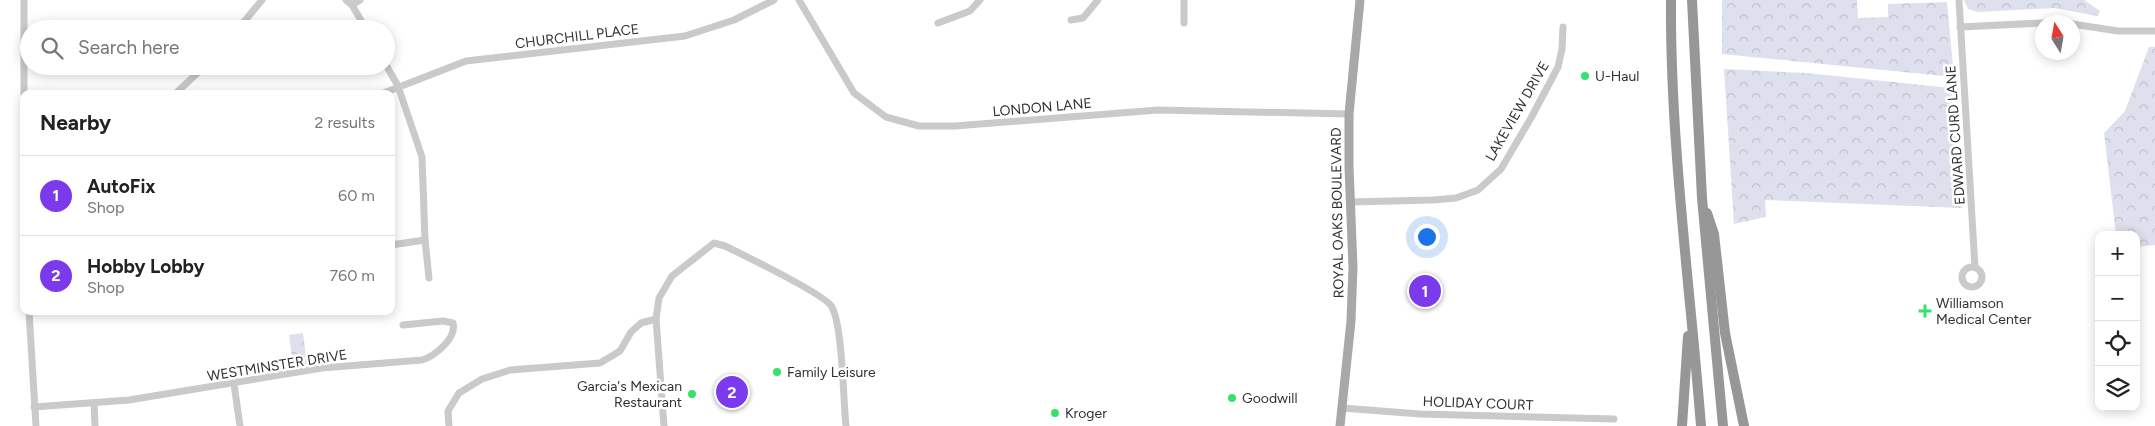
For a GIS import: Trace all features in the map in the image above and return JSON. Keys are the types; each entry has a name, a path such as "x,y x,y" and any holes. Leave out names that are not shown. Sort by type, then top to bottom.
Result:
{"highway":[{"path":"1671,0 1671,42 1684,228 1701,426"},
{"path":"1692,0 1702,198 1723,426"},
{"path":"1702,198 1714,234 1725,333 1744,426"},
{"path":"1682,426 1689,345 1684,297 1684,228"}],"main road":[{"name":"ROYAL OAKS BOULEVARD","path":"1340,426 1351,321 1353,267 1349,114 1360,0"}],"street":[{"path":"24,0 24,20"},
{"path":"245,20 262,0"},
{"path":"360,0 349,2 360,20"},
{"name":"CHURCHILL PLACE","path":"390,90 466,61 685,36 726,23 774,0"},
{"name":"LONDON LANE","path":"798,0 854,94 886,117 919,126 955,126 1158,110 1349,114"},
{"path":"938,23 970,11 980,0"},
{"path":"1072,20 1083,18 1098,0"},
{"path":"1184,0 1184,23"},
{"name":"EDWARD CURD LANE","path":"1959,0 1975,268"},
{"path":"1960,27 2035,23"},
{"path":"2080,25 2118,32 2155,31"},
{"name":"LAKEVIEW DRIVE","path":"1350,202 1456,198 1478,190 1501,169 1559,66 1563,27"},
{"path":"24,75 24,90"},
{"path":"179,90 195,75"},
{"path":"391,75 398,86 422,156 425,240 429,278"},
{"path":"395,244 425,240"},
{"path":"664,426 656,319 659,298 672,276 714,243 725,246 808,289 831,306 838,327 846,426"},
{"path":"29,315 36,426"},
{"path":"449,426 448,411 459,393 482,379 510,370 600,363 620,351 631,332 641,323 656,319"},
{"name":"WESTMINSTER DRIVE","path":"34,407 130,400 322,368 422,360 439,350 453,334 454,328 453,323 443,321 403,325"},
{"path":"234,384 240,426"},
{"path":"94,403 96,426"},
{"name":"HOLIDAY COURT","path":"1342,408 1420,414 1614,419"}],"green space":[{"path":"1722,0 1857,0 1858,18 1888,17 1888,4 1947,2 1954,77 1722,54"},
{"path":"1964,0 2084,0 2100,11 2098,16 2054,8 1978,12 1968,9"},
{"path":"2149,47 2155,47 2155,245 2140,247 2140,231 2116,231 2104,133 2125,111"},
{"path":"1724,69 1806,73 1951,88 1962,208 1765,200 1766,217 1734,224"},
{"path":"303,333 307,364 293,366 289,335"}],"place":[{"name":"U-Haul","path":"1585,76"},
{"name":"AutoFix","path":"1425,291"},
{"name":"Williamson Medical Center","path":"1925,311"},
{"name":"Family Leisure","path":"777,372"},
{"name":"Hobby Lobby","path":"732,392"},
{"name":"Garcia's Mexican Restaurant","path":"692,394"},
{"name":"Goodwill","path":"1232,398"},
{"name":"Kroger","path":"1055,413"}]}
